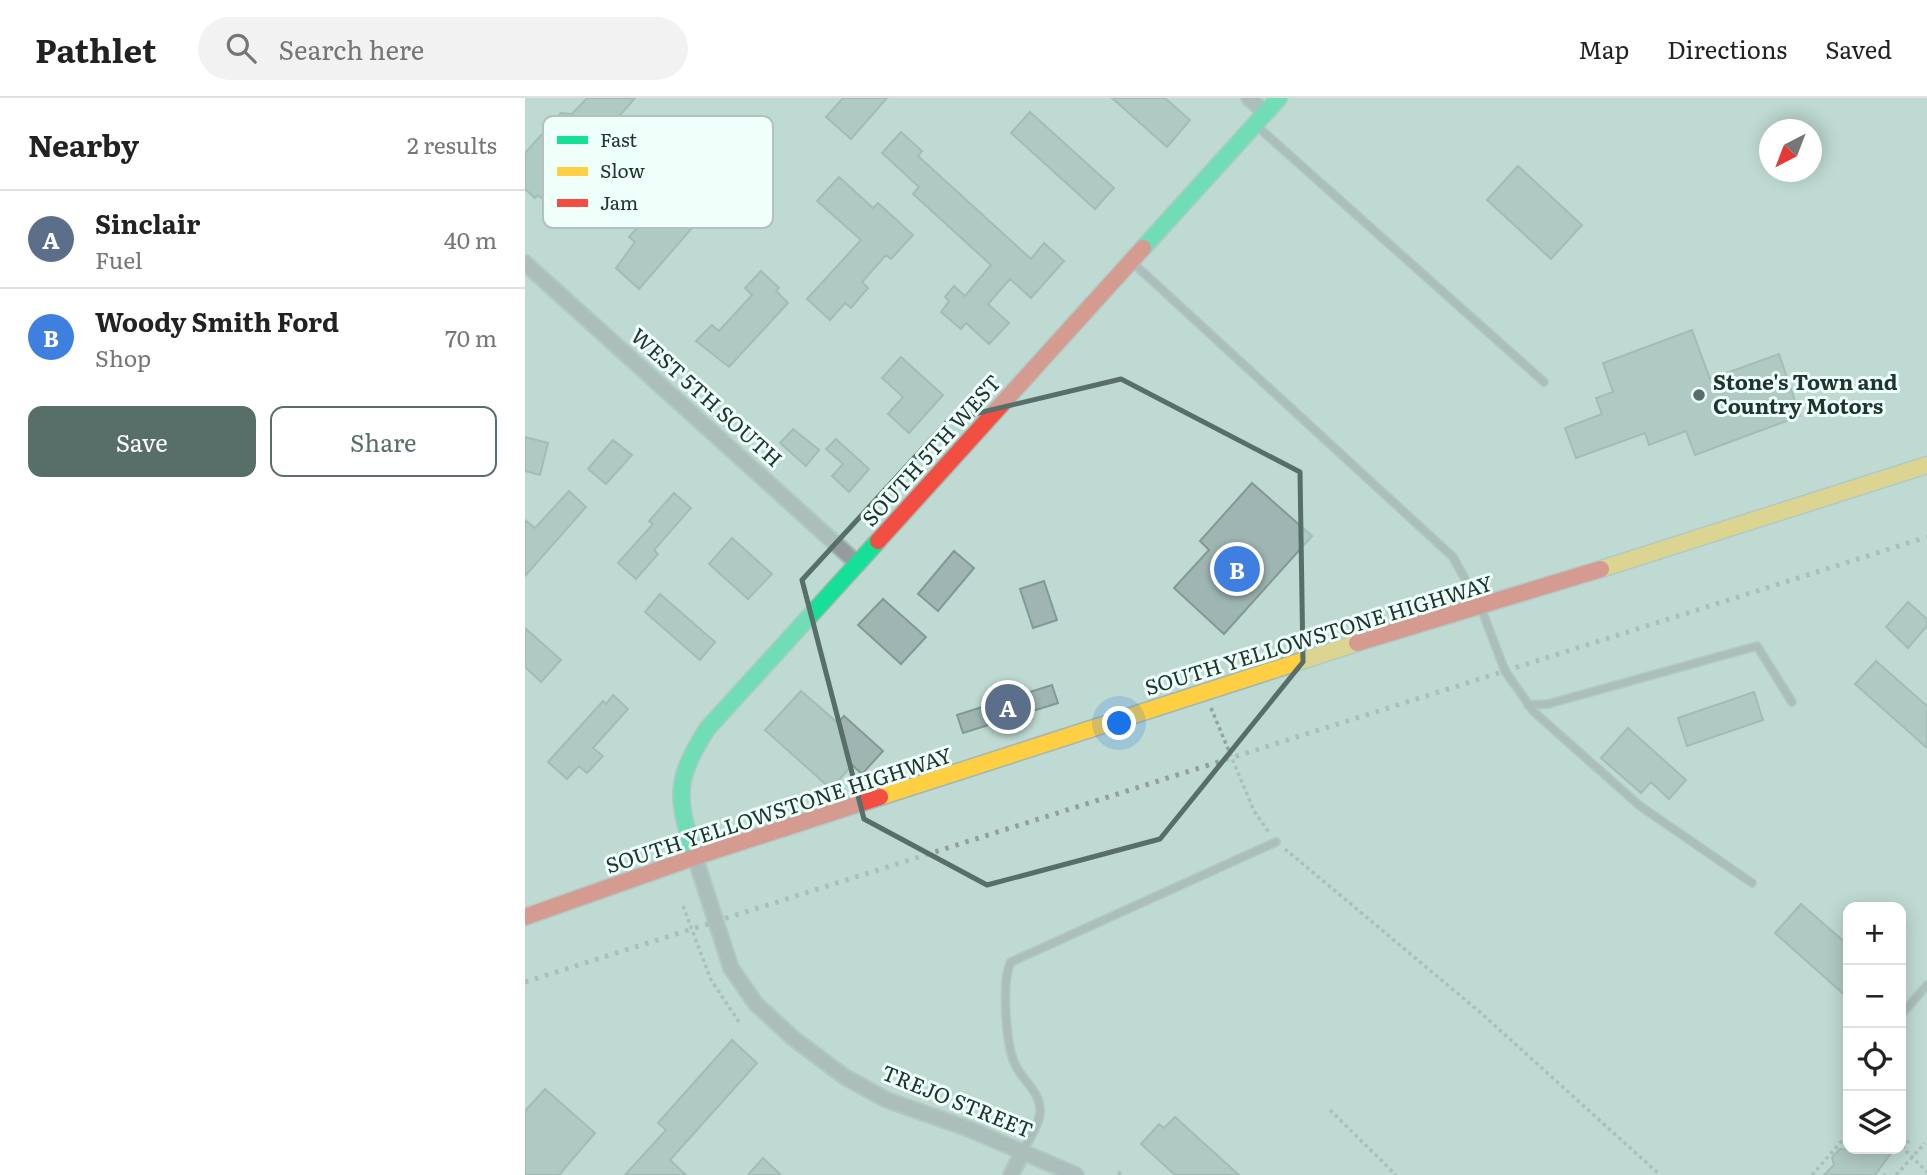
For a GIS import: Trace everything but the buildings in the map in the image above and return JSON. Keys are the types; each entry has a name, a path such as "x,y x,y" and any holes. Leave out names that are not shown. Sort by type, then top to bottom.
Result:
{"main road":[{"name":"SOUTH 5TH WEST","path":"695,857 678,799 681,779 692,752 706,729 1279,98"},
{"name":"SOUTH YELLOWSTONE HIGHWAY","path":"525,917 695,857 1373,638 1481,608 1927,465"}],"street":[{"path":"1249,98 1260,119"},
{"name":"WEST 5TH SOUTH","path":"525,263 858,564"},
{"name":"TREJO STREET","path":"695,857 731,968 756,1004 793,1038 845,1077 887,1100 1023,1151 1076,1175"},
{"path":"1011,1175 1023,1151"}],"lane":[{"path":"1260,119 1544,383"},
{"path":"1131,261 1453,557 1481,608 1506,671 1528,705 1566,743 1640,806 1752,883"},
{"path":"1528,705 1548,704 1757,646 1792,702"},
{"path":"1023,1151 1041,1115 1036,1092 1015,1064 1009,1040 1007,986 1011,962 1276,842"},
{"path":"1906,1009 1927,985"}],"path":[{"path":"1205,693 1254,811 1276,842 1481,1013 1660,1175"},
{"path":"683,906 711,980 739,1023"},
{"path":"1330,1110 1396,1175"},
{"path":"1812,1175 1843,1140"},
{"path":"1896,1175 1924,1143"},
{"path":"1906,1151 1927,1172"}],"highlighted area":[{"path":"1121,379 1300,472 1303,662 1160,839 987,885 864,819 802,580 949,420"}],"railway":[{"path":"525,982 1927,537"}],"traffic: fast":[{"path":"1143,248 1279,98"},
{"path":"695,857 685,820 681,791 688,763 707,729 878,541"}],"traffic: slow":[{"path":"1601,569 1927,465"},
{"path":"880,797 1357,643"}],"traffic: jam":[{"path":"878,541 1143,248"},
{"path":"1357,643 1601,569"},
{"path":"525,917 695,857 880,797"}],"place":[{"name":"Stone's Town and Country Motors","path":"1699,395"},
{"name":"Woody Smith Ford","path":"1237,569"},
{"name":"Sinclair","path":"1008,707"}]}
